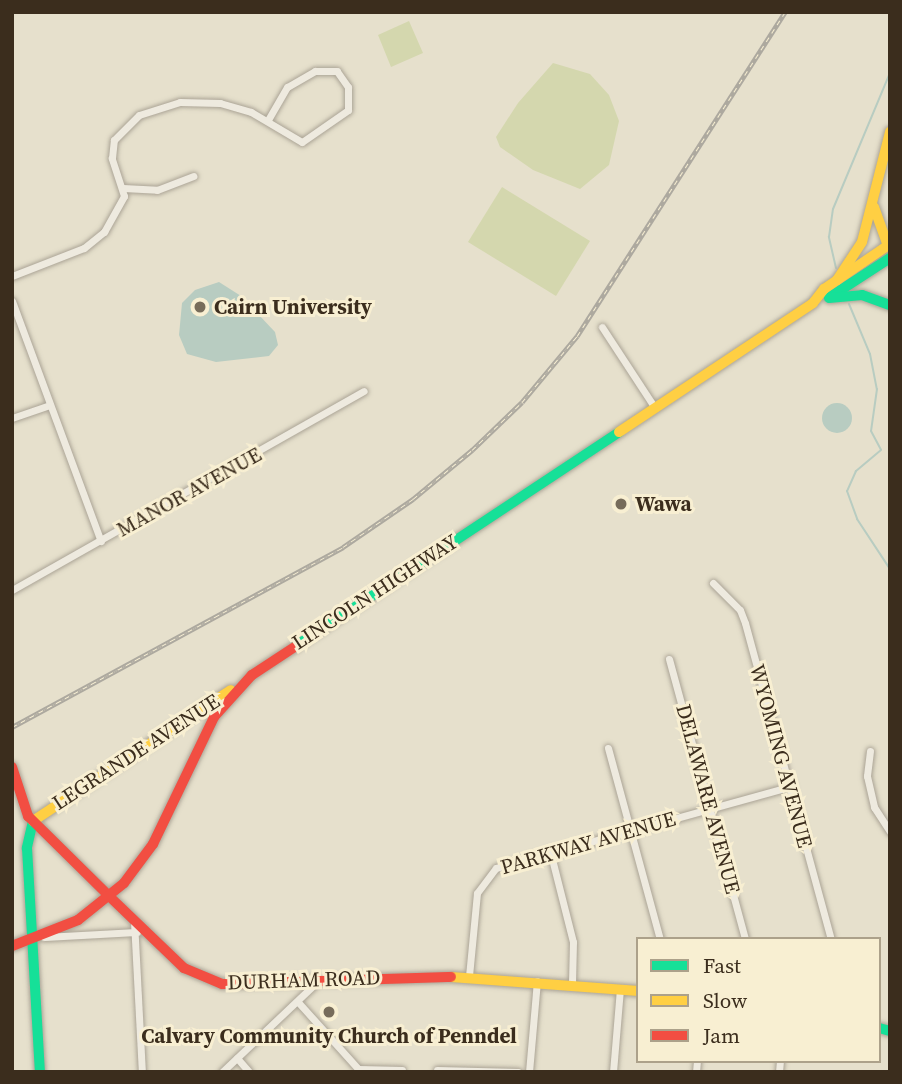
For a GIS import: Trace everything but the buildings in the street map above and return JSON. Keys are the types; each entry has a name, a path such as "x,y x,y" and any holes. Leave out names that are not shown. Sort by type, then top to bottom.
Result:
{"main road":[{"path":"837,280 857,252 874,199 890,132"},
{"path":"813,303 837,280 889,246 876,223 874,199"},
{"path":"829,298 890,258"},
{"path":"813,303 829,298 862,295 890,305"},
{"name":"LINCOLN HIGHWAY","path":"12,946 78,920 110,897 146,855 206,731 240,685 813,303"},
{"name":"LEGRANDE AVENUE","path":"33,821 240,685"},
{"name":"DURHAM ROAD","path":"12,767 16,796 33,821 138,928 184,968 212,982 469,976 636,991"},
{"path":"33,821 27,848 36,938 40,1072"}],"street":[{"path":"12,276 91,244 116,213 123,188 112,158 114,140 139,115 198,101 232,105 267,121 299,142 348,110 351,96 337,71 323,69 295,81 267,121"},
{"path":"123,188 157,190 193,176"},
{"path":"12,301 101,541"},
{"path":"601,327 654,408"},
{"name":"MANOR AVENUE","path":"12,590 365,391"},
{"path":"12,418 50,405"},
{"name":"WYOMING AVENUE","path":"713,583 743,617 830,937"},
{"name":"DELAWARE AVENUE","path":"670,659 744,937"},
{"path":"608,748 659,937"},
{"path":"870,751 867,776 874,807 890,832"},
{"name":"PARKWAY AVENUE","path":"469,976 475,900 482,881 508,862 791,786"},
{"path":"550,851 573,942 572,984"},
{"path":"36,938 138,928 142,1072"},
{"path":"222,1072 318,981"},
{"path":"529,1072 537,981"},
{"path":"612,1072 620,989"},
{"path":"298,1002 360,1071 402,1070"},
{"path":"237,1058 249,1072"},
{"path":"437,1070 518,1072"}],"green space":[{"path":"409,21 423,53 391,67 378,35"},
{"path":"553,63 590,74 609,95 619,121 609,165 580,189 533,170 500,147 496,137 518,103"},
{"path":"502,187 590,241 556,296 468,242"}],"shaded area":[{"path":"219,282 241,296 275,332 278,345 269,356 216,362 187,354 179,335 182,303 195,290"},
{"path":"837,403 843,404 851,412 851,424 843,432 837,433 831,432 823,424 822,418 823,412 831,404"}],"waterway":[{"path":"836,268 829,237 833,209 890,73"},
{"path":"849,304 870,354 877,389 871,431 881,450 856,471 847,491 857,519 890,569"}],"railway":[{"path":"12,727 343,547 413,499 472,450 522,402 577,336 785,12"}],"traffic: fast":[{"path":"830,297 890,258"},
{"path":"829,298 862,295 890,305"},
{"path":"296,646 619,432"},
{"path":"33,821 27,848 40,1072"},
{"path":"881,1029 890,1031"}],"traffic: slow":[{"path":"837,280 862,242 890,132"},
{"path":"874,207 888,246"},
{"path":"619,432 813,303 824,289 890,244"},
{"path":"33,821 231,690"},
{"path":"451,977 636,991"}],"traffic: jam":[{"path":"12,946 78,920 124,883 153,844 214,717 252,675 296,646"},
{"path":"12,767 28,816 110,897"},
{"path":"110,897 184,968 222,984 451,977"}],"place":[{"name":"Cairn University","path":"200,307"},
{"name":"Wawa","path":"621,504"},
{"name":"Calvary Community Church of Penndel","path":"329,1012"}]}
